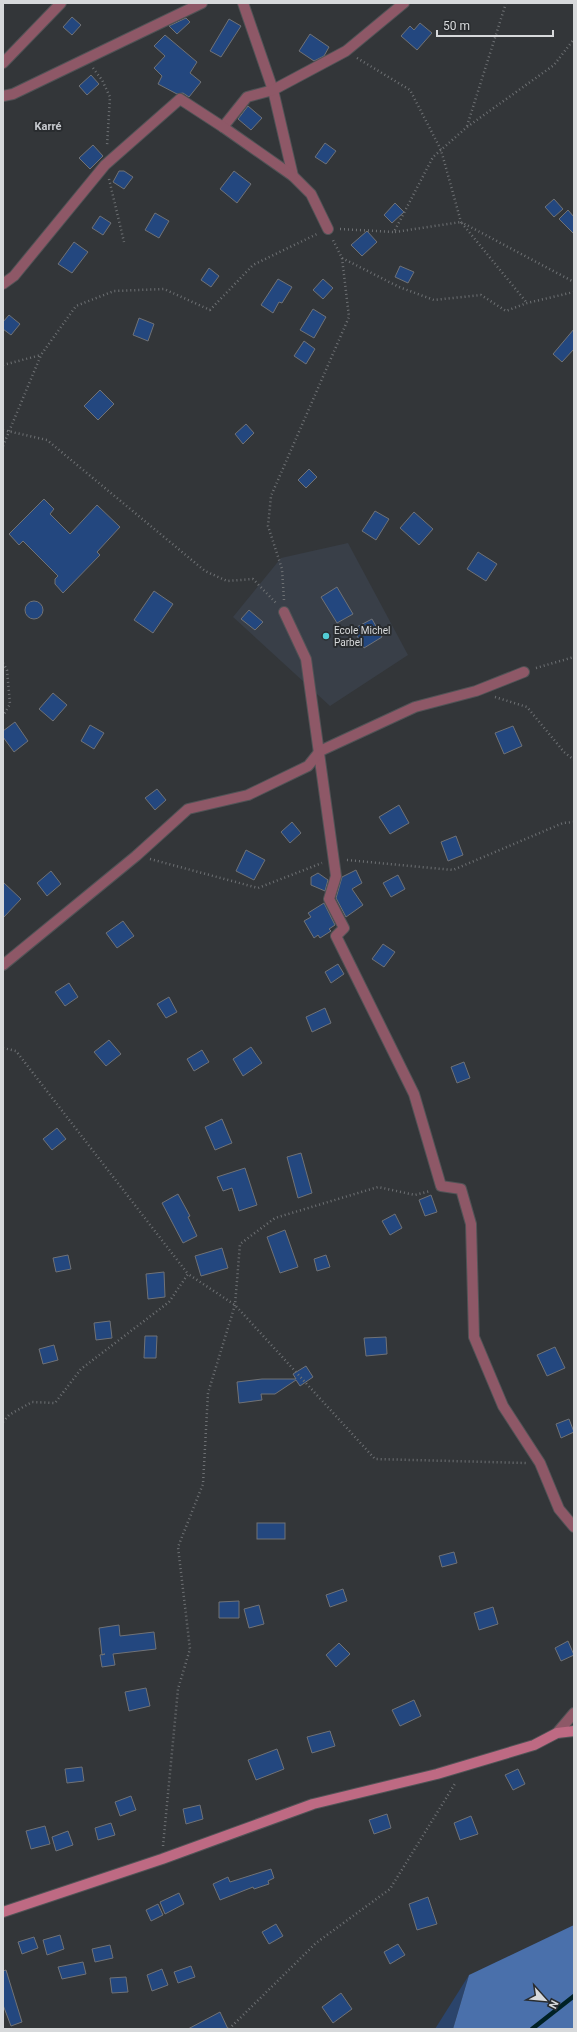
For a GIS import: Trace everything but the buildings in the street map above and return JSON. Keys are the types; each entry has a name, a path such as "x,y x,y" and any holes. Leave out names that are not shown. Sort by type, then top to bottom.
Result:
{"main road":[{"path":"3,1912 162,1859 313,1804 393,1786 534,1745 557,1733 574,1731"}],"street":[{"path":"3,63 61,3"},
{"path":"3,96 13,94 202,3"},
{"path":"243,3 273,90 293,176"},
{"path":"223,127 247,97 273,90 346,51 404,3"},
{"path":"3,284 14,276 105,165 180,99 293,176 310,194 328,229"},
{"path":"284,612 306,658 336,876 329,899 344,928 336,936 414,1094 442,1186 461,1189 471,1224 474,1337 503,1406 540,1463 559,1509 574,1527"},
{"path":"3,965 136,856 188,809 248,795 308,766 320,752 415,707 476,691 524,672"},
{"path":"557,1733 574,1713"}],"path":[{"path":"467,127 506,3"},
{"path":"394,232 433,157 467,127 554,65 574,39"},
{"path":"346,51 410,90 441,150 461,222 527,303"},
{"path":"3,446 8,431 41,356 76,306 114,291 164,289 210,310 253,265 328,229 394,232 461,222 574,282"},
{"path":"284,612 282,569 268,526 271,496 349,317 342,258 328,229"},
{"path":"342,258 399,287 434,300 481,295 506,311 527,303 574,292"},
{"path":"3,365 41,356"},
{"path":"3,430 47,440 205,571 227,581 253,579 284,612"},
{"path":"524,672 574,657"},
{"path":"3,663 7,670 10,704 3,716"},
{"path":"476,691 527,707 564,752 574,760"},
{"path":"136,856 258,888 334,859 453,870 563,824 574,822"},
{"path":"3,1048 16,1051 188,1274 235,1305 375,1459 540,1463"},
{"path":"162,1859 178,1689 190,1649 178,1547 203,1484 208,1393 235,1305 240,1244 276,1218 378,1187 416,1195 437,1190 442,1186"},
{"path":"3,1422 8,1415 32,1402 55,1403 81,1369 169,1302 188,1274"},
{"path":"229,2029 316,1943 390,1889 466,1765"}],"shaded area":[{"name":"Ecole Michel Parbel","path":"348,543 408,655 330,706 233,617 281,558"},
{"path":"574,1925 574,2029 453,2029 469,1975"},
{"path":"469,1975 453,2029 435,2029"}],"waterway":[{"path":"532,2029 574,1996"}],"place":[{"name":"Ecole Michel Parbel","path":"326,636"}],"district":[{"name":"Karré","path":"48,126"}]}
